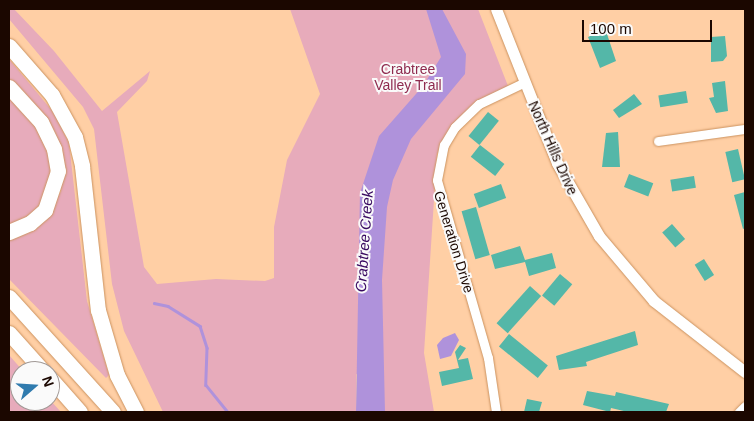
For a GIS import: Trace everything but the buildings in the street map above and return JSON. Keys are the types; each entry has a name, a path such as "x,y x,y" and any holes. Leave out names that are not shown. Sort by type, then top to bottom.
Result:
{"highway":[{"path":"9,46 52,95 75,137 82,166 98,310 117,375 136,412"},
{"path":"9,87 41,122 54,149 58,171 55,189 45,210 30,223 9,232"},
{"path":"9,297 113,412"},
{"path":"9,333 34,361"},
{"path":"60,389 80,412"}],"main road":[{"name":"North Hills Drive","path":"496,9 567,185 612,255 654,301 745,372"}],"street":[{"name":"Generation Drive","path":"496,412 483,340 436,180 444,146 455,127 479,104 525,82"},
{"path":"658,141 708,137 745,128"},
{"path":"739,412 745,406"}],"green space":[{"name":"Crabtree Valley Trail","path":"9,9 14,9 54,51 102,111 150,71 147,81 117,112 144,267 157,284 216,279 265,281 274,278 274,227 287,160 320,94 290,9 478,9 508,86 457,125 437,154 424,353 434,412 371,412 369,378 356,374 356,412 163,412 124,331 112,284 94,129 83,107 9,19"},
{"path":"9,59 54,113 69,143 87,301 109,375 106,378 9,279 9,238 21,236 47,216 61,191 62,164 9,82"},
{"path":"9,93 39,127 52,162 47,196 34,213 9,227"},
{"path":"9,355 14,361 10,361 10,411 61,412 9,412"}],"water":[{"name":"Crabtree Creek","path":"426,9 442,9 466,54 465,74 411,139 393,180 387,207 382,280 385,412 356,412 360,193 379,136 423,86 441,57"},
{"path":"455,333 459,340 451,356 440,359 437,345 443,338"}],"waterway":[{"path":"154,303 168,306 200,326 207,348 206,385 228,412"}]}
